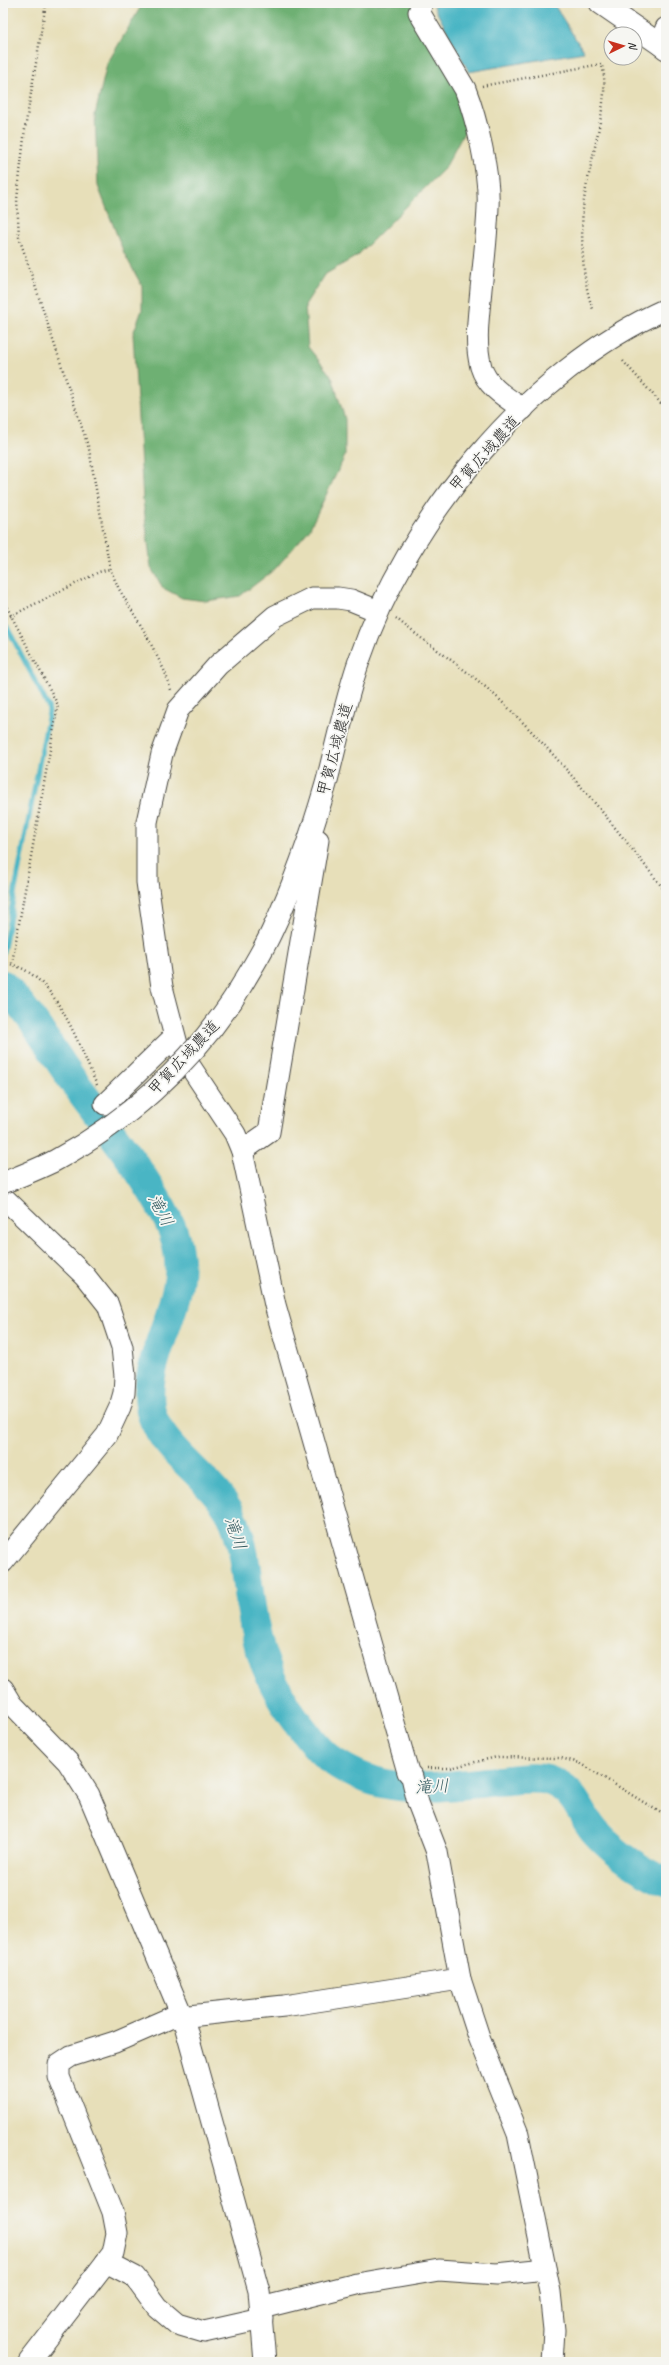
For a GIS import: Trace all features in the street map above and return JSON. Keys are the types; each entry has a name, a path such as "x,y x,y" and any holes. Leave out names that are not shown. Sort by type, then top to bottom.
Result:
{"street":[{"path":"422,3 419,12 465,89 470,102 488,192 484,254 476,321 481,366 488,381 523,409"},
{"path":"600,3 664,41"},
{"name":"甲賀広域農道","path":"3,1183 55,1161 120,1119 186,1059 215,1026 232,1001 271,932 290,891 326,784 345,705 359,660 379,608 413,544 462,474 523,409 555,379 601,346 649,316 666,309"},
{"path":"379,608 338,598 312,598 275,616 218,665 178,710 162,754 146,822 147,882 162,987 174,1037 178,1048 235,1134 242,1152 275,1305 408,1772 437,1852 460,1979 479,2037 518,2134 546,2269 554,2330 552,2362"},
{"path":"242,1152 269,1132 326,784"},
{"path":"105,1104 174,1037"},
{"path":"3,1197 84,1276 108,1305 119,1332 125,1376 124,1393 120,1407 107,1435 3,1562"},
{"path":"3,1689 12,1704 68,1762 89,1795 183,2018 214,2127 262,2314 265,2362"},
{"path":"29,2362 113,2253 117,2234 113,2212 59,2077 59,2064 71,2056 115,2042 170,2018 183,2018 284,2006 460,1979"},
{"path":"106,2262 135,2277 157,2307 176,2324 204,2332 356,2284 439,2270 497,2274 546,2269"}],"path":[{"path":"46,3 25,129 17,199 19,237 89,450 110,569 165,672 178,710"},
{"path":"465,89 601,64 604,93 583,209 584,258 589,299 593,309"},
{"path":"624,361 666,409"},
{"path":"3,620 99,572 110,569"},
{"path":"3,600 58,705 12,963"},
{"path":"379,608 485,687 515,715 543,744 602,813 666,892"},
{"path":"3,962 12,963 28,971 55,998 105,1104"},
{"path":"416,1793 428,1768 450,1768 497,1757 561,1758 580,1763 666,1816"}],"green space":[{"path":"147,3 415,3 458,92 467,127 445,168 357,256 324,275 305,305 308,347 332,377 345,419 345,456 309,530 275,569 240,596 206,601 182,598 163,588 151,568 143,500 133,334 142,310 142,286 124,253 98,186 95,115 107,64 140,8"}],"water":[{"path":"436,3 553,3 584,52 469,72 434,7"}],"waterway":[{"path":"3,953 49,712 48,706 7,627"},
{"name":"滝川","path":"3,985 30,1017 71,1078 135,1165 158,1201 171,1226 179,1255 179,1276 172,1308 155,1357 151,1374 149,1390 150,1406 155,1422 163,1437 215,1492 227,1507 235,1523 245,1562 252,1616 262,1655 272,1681 301,1727 318,1749 331,1760 351,1772 371,1780 391,1785 411,1787 452,1786 529,1778 547,1780 558,1784 572,1797 591,1827 605,1842 630,1862 666,1882"}]}
